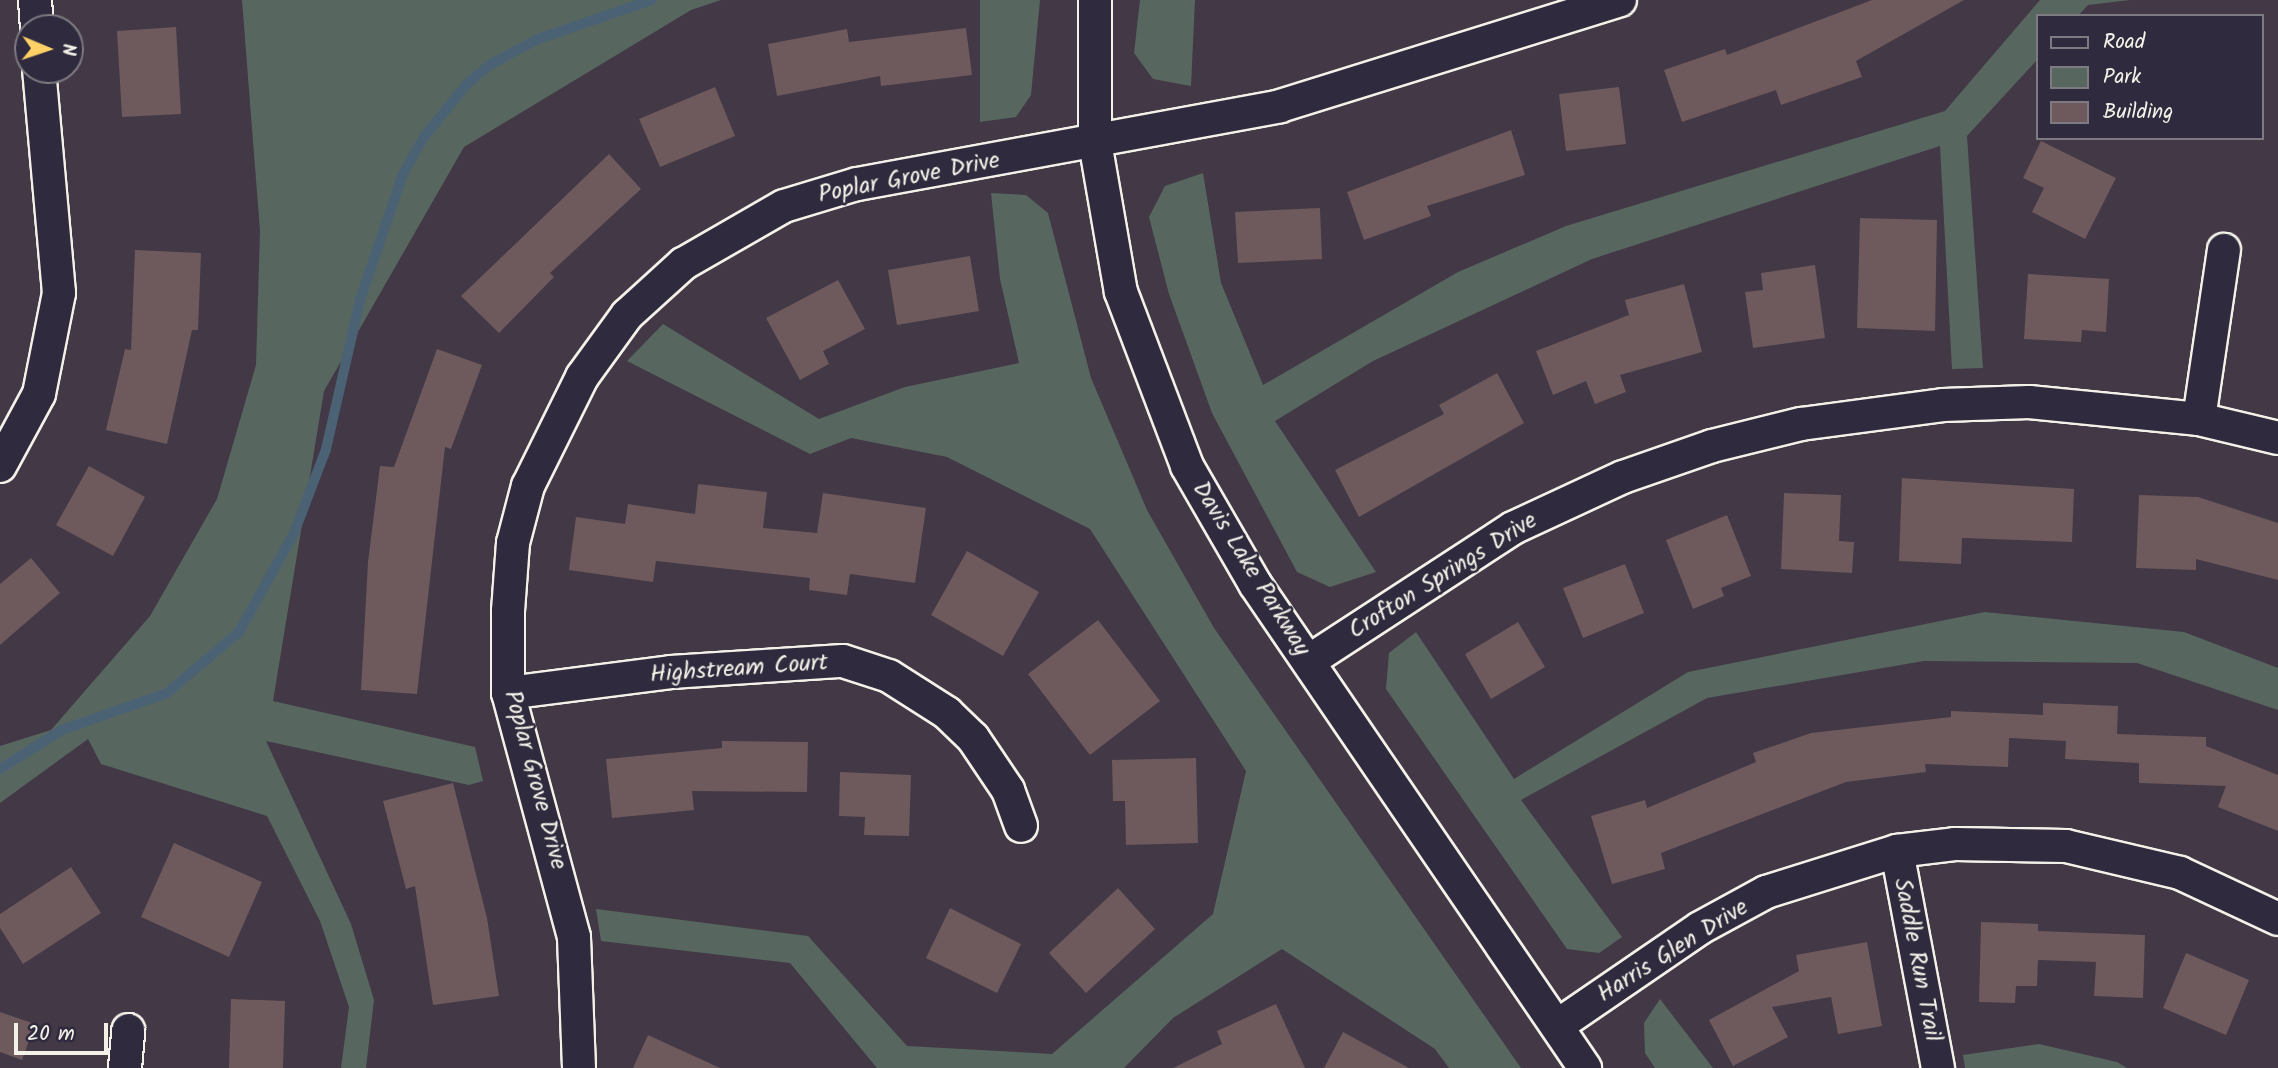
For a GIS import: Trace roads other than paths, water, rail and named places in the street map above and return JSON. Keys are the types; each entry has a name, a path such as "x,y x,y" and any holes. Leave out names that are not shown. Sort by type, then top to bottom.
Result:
{"street":[{"name":"Davis Lake Parkway","path":"1095,0 1095,142 1121,292 1182,455 1255,584 1585,1068"},
{"name":"Poplar Grove Drive","path":"579,1068 581,1011 568,900 508,693 513,543 528,486 582,377 627,315 683,264 783,206 857,184 1280,106 1620,0"},
{"path":"0,466 39,394 59,293 40,84"},
{"path":"2199,419 2224,250"},
{"name":"Crofton Springs Drive","path":"1309,661 1513,528 1623,477 1712,446 1846,415 1943,405 2029,402 2199,419 2278,438"},
{"name":"Highstream Court","path":"508,693 671,672 842,662 889,676 947,713 973,738 1008,789 1021,826"},
{"name":"Harris Glen Drive","path":"1557,1026 1700,928 1766,892 1897,851 1955,844 2066,846 2180,873 2278,919"},
{"name":"Saddle Run Trail","path":"1897,851 1938,1068"},
{"path":"125,1068 128,1030"}],"waterway":[{"path":"0,769 62,730 167,693 239,632 294,533 326,449 360,300 403,174 424,137 467,84 491,64 538,39 651,0"}]}
